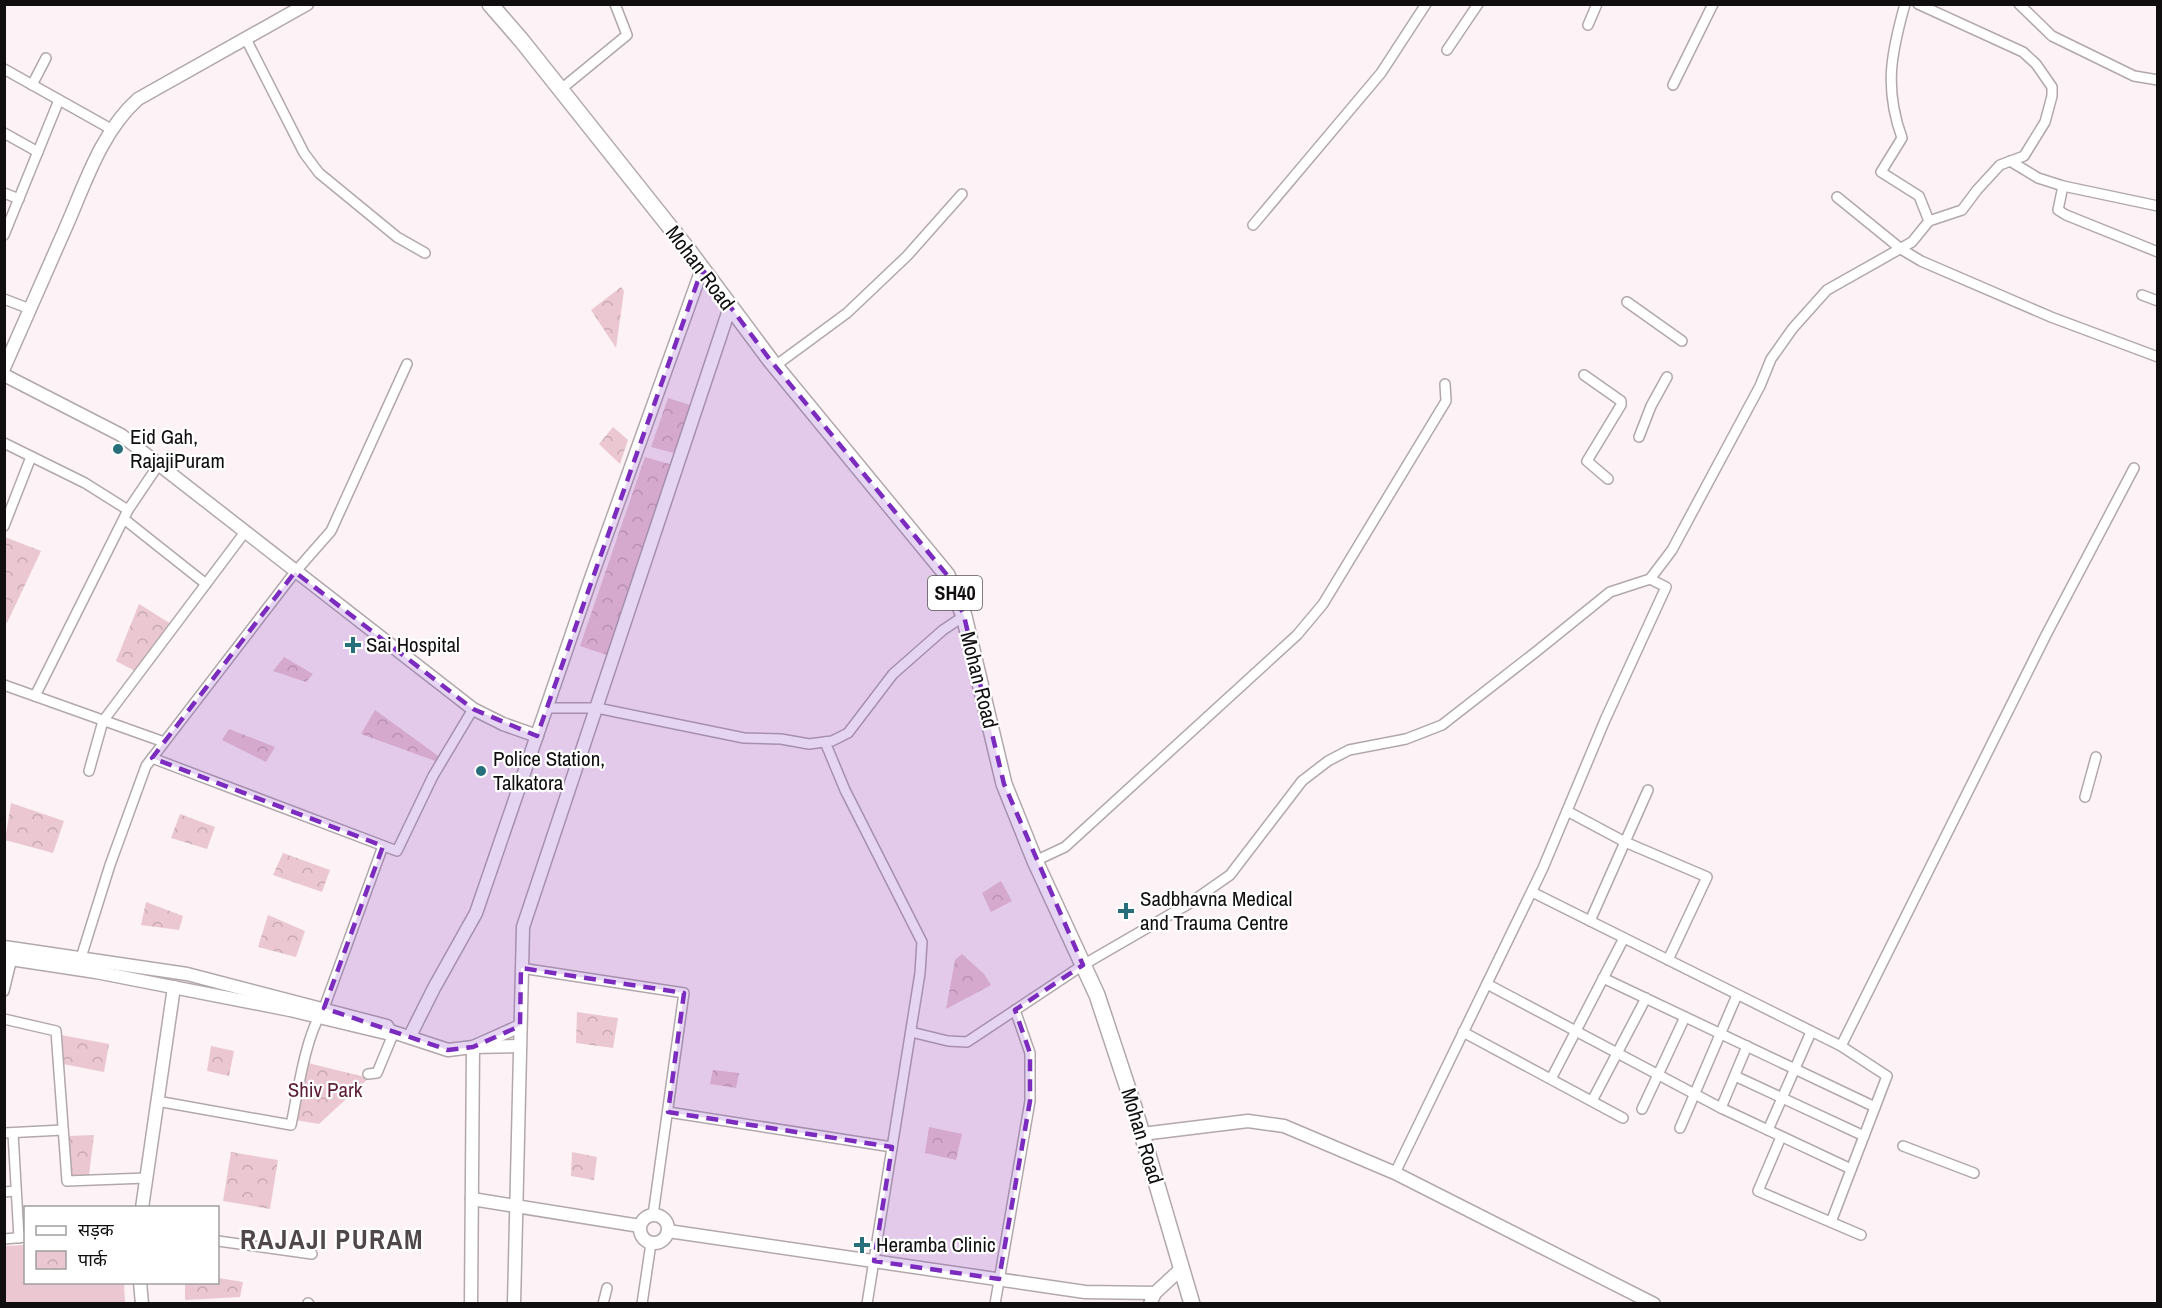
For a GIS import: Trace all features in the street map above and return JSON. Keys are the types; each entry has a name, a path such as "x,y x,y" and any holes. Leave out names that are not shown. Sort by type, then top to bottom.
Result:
{"main road":[{"name":"Mohan Road","path":"490,4 702,269 775,366 947,575 964,616 1004,784 1035,861 1097,995 1142,1134 1192,1304"}],"street":[{"path":"4,368 94,162 111,129 138,99 307,4"},
{"path":"560,90 627,35 615,4"},
{"path":"1253,225 1381,73 1426,4"},
{"path":"1447,50 1478,4"},
{"path":"1588,25 1597,4"},
{"path":"1673,85 1713,4"},
{"path":"1905,4 1893,45 1891,88 1894,117 1902,138 1881,172 1919,196 1929,220"},
{"path":"911,1032 948,1041 967,1042 1083,965 1190,903 1230,875 1302,781 1328,761 1349,750 1406,739 1442,725 1610,592 1650,579 1671,550 1760,386 1771,359 1793,328 1827,290 1911,243 1929,220 1962,210 2000,165 2024,156 2045,122 2052,87 2036,64 2024,52 1918,4"},
{"path":"2019,4 2052,36 2134,76 2157,80"},
{"path":"246,39 304,153 319,173 397,237 425,254"},
{"path":"32,85 46,58"},
{"path":"4,69 111,129"},
{"path":"4,234 59,100"},
{"path":"4,133 38,152"},
{"path":"2010,161 2038,178 2063,186 2157,206"},
{"path":"2063,186 2058,210 2157,252"},
{"path":"4,193 19,199"},
{"path":"775,366 847,314 907,256 962,194"},
{"path":"1837,197 1901,249 1921,261 2051,317 2157,357"},
{"path":"410,1036 476,913 590,581 702,269"},
{"path":"2142,295 2157,301"},
{"path":"4,299 30,309"},
{"path":"1627,302 1682,341"},
{"path":"514,1304 523,927 730,307"},
{"path":"79,964 110,865 146,766 296,572 331,531 407,364"},
{"path":"4,375 121,435 473,709 503,724 537,736"},
{"path":"1584,375 1622,401 1587,461 1608,479"},
{"path":"1639,437 1651,406 1667,377"},
{"path":"1035,861 1065,847 1297,635 1323,604 1446,401 1445,384"},
{"path":"4,443 86,483 206,584"},
{"path":"4,526 31,456"},
{"path":"35,696 126,515 159,464"},
{"path":"1841,1046 2036,655 2134,468"},
{"path":"89,771 103,720 245,532"},
{"path":"1395,1173 1532,892 1605,720 1666,587 1650,579"},
{"path":"546,708 597,708 744,738 781,739 809,744 832,741 848,733 894,674 943,630 964,616"},
{"path":"4,685 164,742"},
{"path":"152,758 397,851 434,776 473,709"},
{"path":"825,742 845,790 922,942 920,973 867,1304"},
{"path":"2085,797 2096,757"},
{"path":"1590,921 1648,790"},
{"path":"1567,811 1625,842 1707,877 1668,960"},
{"path":"157,1101 291,1125 305,1059 383,846"},
{"path":"1532,892 1841,1046 1887,1076 1831,1222"},
{"path":"1551,1079 1624,938"},
{"path":"4,991 9,953 79,964 187,974 321,1012 385,1034 392,1032 410,1036 448,1050 519,1046"},
{"path":"79,964 174,987 321,1012"},
{"path":"521,968 684,993 653,1215"},
{"path":"1603,978 1875,1107"},
{"path":"1487,984 1721,1108 1851,1169"},
{"path":"142,1206 174,987"},
{"path":"1680,1128 1737,995"},
{"path":"1592,1101 1646,998"},
{"path":"995,1304 1030,1101 1030,1053 1016,1010"},
{"path":"1642,1109 1685,1017"},
{"path":"4,1019 57,1031 67,1181 146,1178"},
{"path":"472,1047 520,1026"},
{"path":"368,1074 377,1073 392,1032"},
{"path":"1463,1032 1623,1118"},
{"path":"1768,1130 1811,1032"},
{"path":"1721,1108 1747,1046"},
{"path":"471,1304 472,1047"},
{"path":"1735,1076 1864,1136"},
{"path":"668,1112 892,1147"},
{"path":"1142,1134 1248,1121 1284,1126 1395,1173 1654,1304"},
{"path":"4,1239 22,1238 9,1133 63,1130"},
{"path":"1781,1137 1758,1191 1861,1235"},
{"path":"1903,1146 1974,1173"},
{"path":"4,1192 16,1191"},
{"path":"472,1199 640,1226"},
{"path":"653,1215 664,1219 668,1231 660,1242 651,1243 641,1235 640,1226 644,1218 653,1215"},
{"path":"668,1231 1085,1292 1153,1298 1182,1268"},
{"path":"219,1241 312,1254"},
{"path":"642,1304 651,1243"},
{"path":"140,1284 142,1304"},
{"path":"603,1304 607,1288"}],"highlighted area":[{"path":"702,269 771,361 947,575 964,616 1004,784 1083,965 1015,1010 1030,1053 1030,1101 999,1279 874,1261 892,1147 668,1112 684,993 521,968 520,1026 473,1047 448,1050 324,1008 383,846 152,758 295,572 473,709 537,736"}],"green space":[{"path":"621,287 624,291 616,348 591,310"},
{"path":"668,398 693,406 677,454 651,447"},
{"path":"613,427 628,440 620,464 599,444"},
{"path":"645,457 673,465 610,656 580,646"},
{"path":"5,537 41,551 7,623 4,622"},
{"path":"139,604 171,624 135,671 116,661"},
{"path":"284,657 313,674 306,682 273,671"},
{"path":"375,710 441,758 438,762 361,734"},
{"path":"229,729 275,747 266,762 222,740"},
{"path":"11,803 64,821 53,853 5,840"},
{"path":"180,814 215,827 207,849 171,838"},
{"path":"283,853 330,870 322,892 273,875"},
{"path":"1001,881 1012,901 991,912 982,893"},
{"path":"146,902 183,916 179,930 141,925"},
{"path":"268,915 305,931 296,957 258,947"},
{"path":"962,954 984,974 991,985 946,1009 955,960"},
{"path":"577,1012 618,1018 613,1048 576,1043"},
{"path":"61,1035 109,1044 104,1072 63,1064"},
{"path":"211,1046 234,1051 229,1076 207,1071"},
{"name":"Shiv Park","path":"308,1063 369,1078 319,1124 295,1120"},
{"path":"713,1070 739,1073 736,1088 710,1084"},
{"path":"929,1127 962,1134 956,1160 925,1153"},
{"path":"94,1135 89,1175 70,1175 68,1136"},
{"path":"231,1152 278,1160 270,1209 223,1201"},
{"path":"572,1152 597,1157 594,1180 571,1176"},
{"path":"24,1245 24,1284 124,1284 125,1303 5,1303 5,1246"},
{"path":"219,1278 243,1282 240,1297 185,1300 185,1284 219,1284"}],"place":[{"name":"Eid Gah, RajajiPuram","path":"118,449"},
{"name":"Sai Hospital","path":"353,645"},
{"name":"Police Station, Talkatora","path":"481,771"},
{"name":"Sadbhavna Medical and Trauma Centre","path":"1126,911"},
{"name":"Heramba Clinic","path":"862,1245"}],"district":[{"name":"RAJAJI PURAM","path":"332,1240"}]}
